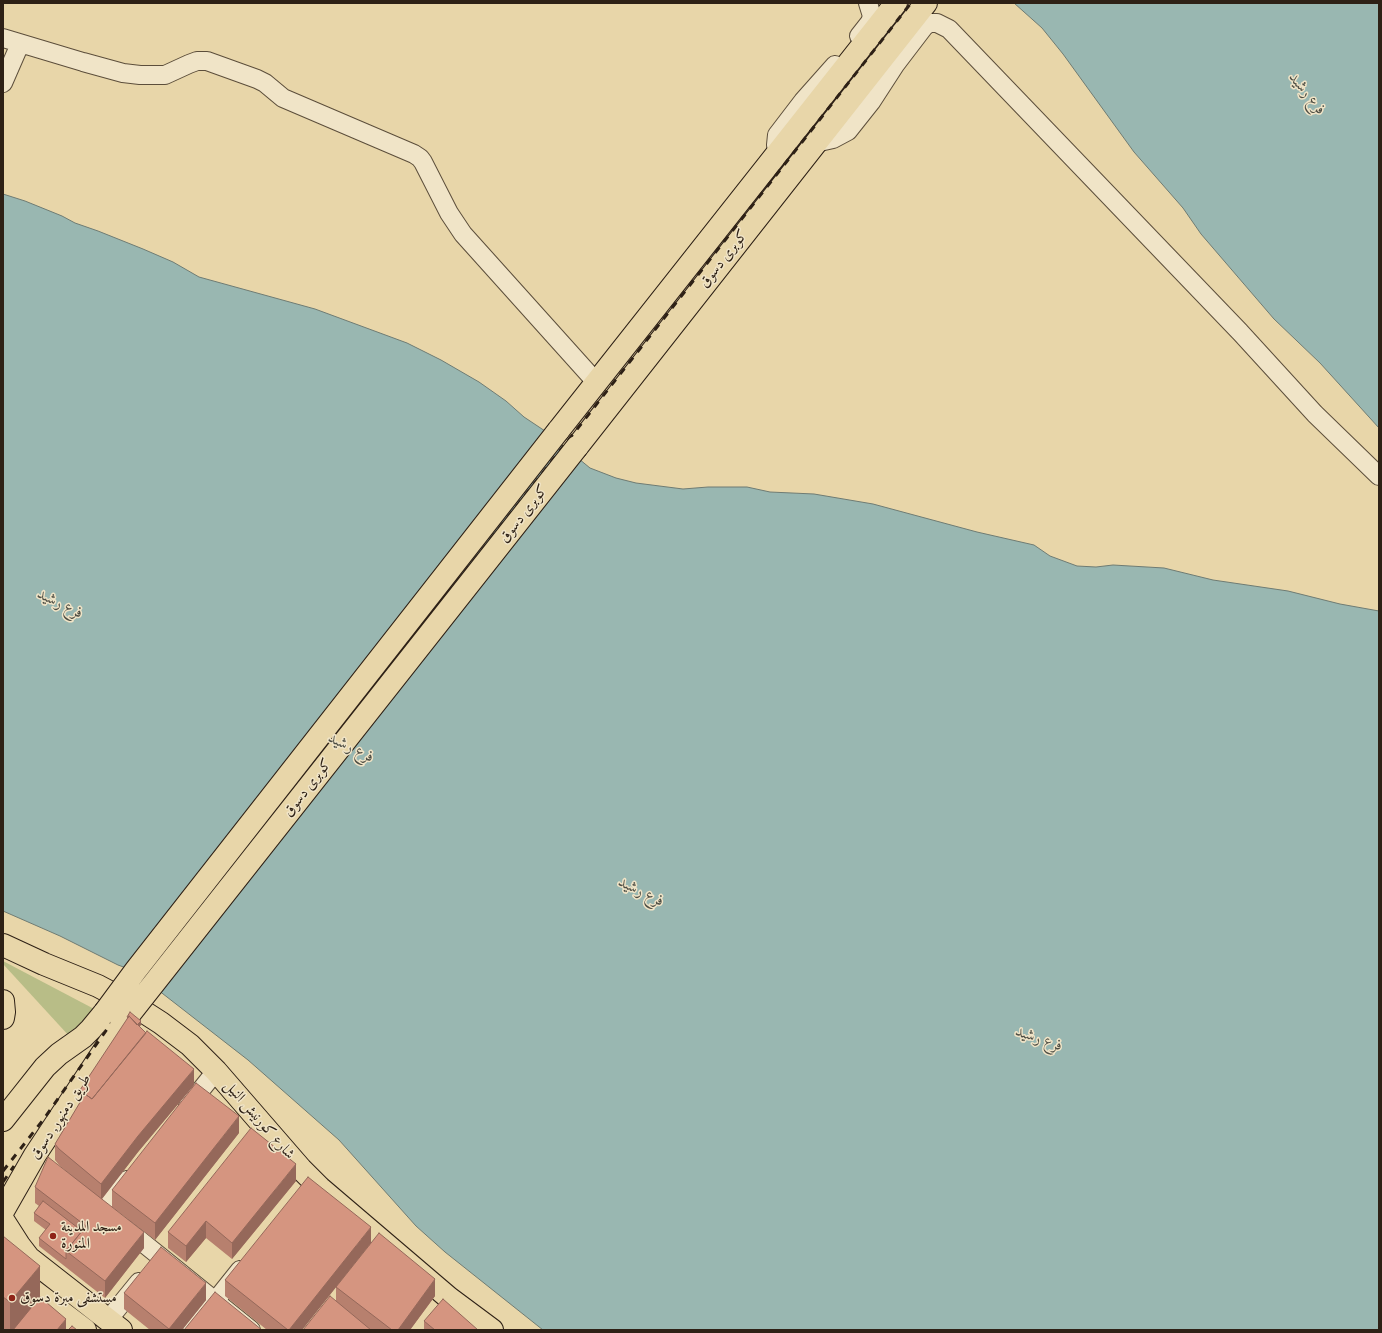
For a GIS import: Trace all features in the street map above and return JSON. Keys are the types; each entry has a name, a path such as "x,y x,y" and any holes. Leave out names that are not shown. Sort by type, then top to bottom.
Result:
{"main road":[{"name":"كوبرى دسوق","path":"113,1018 141,964 596,382 896,3"},
{"name":"كوبرى دسوق","path":"113,1018 577,447 926,3"},
{"name":"شارع كورنيش النيل","path":"3,945 98,986 130,1003 161,1023 190,1045 216,1071 258,1131 307,1187 444,1305 492,1330"},
{"path":"3,1001 3,1018"},
{"path":"3,1120 45,1066 83,1037 91,1029 113,1018"},
{"name":"طريق دمنهور, دسوق","path":"3,1211 41,1160 113,1018"},
{"path":"3,1220 29,1258 115,1325"},
{"path":"5,1264 28,1286 78,1328"}],"street":[{"path":"778,152 776,140 781,129 870,22 872,11 868,3"},
{"path":"815,143 833,139 848,131 871,102 894,65 924,27 930,23 937,23 949,29 1240,332 1315,414 1379,476"},
{"path":"3,38 123,73 140,75 165,75 197,61 207,60 257,78 283,98 418,156 423,162 449,213 463,234 596,382"},
{"path":"3,83 20,44"},
{"path":"177,1119 216,1071"},
{"path":"137,1168 97,1205 164,1250 215,1301 251,1330"},
{"path":"115,1325 164,1250"},
{"path":"192,1330 249,1259"}],"green space":[{"path":"3,961 98,1011 70,1037 3,964"}],"water":[{"name":"فرع رشيد","path":"1014,3 1379,3 1379,428 1320,363 1274,319 1201,234 1183,208 1134,152 1063,54 1042,28"},
{"name":"فرع رشيد","path":"3,194 25,201 75,223 143,249 173,262 199,277 315,309 407,343 441,360 479,382 506,401 524,417 545,431 590,468 616,478 636,483 683,489 708,487 747,487 770,492 814,494 873,504 977,532 1034,545 1050,556 1077,566 1096,567 1113,565 1164,568 1213,580 1288,591 1340,604 1379,611 1379,1330 543,1330 445,1252 416,1226 339,1140 248,1060 149,983 140,973 118,965 60,936 3,911"}],"building":[{"path":"130,1012 141,1021 137,1025 129,1016 128,1018 127,1017"},
{"path":"129,1016 146,1033 92,1099 85,1094 84,1096 80,1090"},
{"path":"147,1031 194,1069 138,1136 101,1184 55,1144 85,1094 92,1099"},
{"path":"196,1083 239,1116 155,1223 112,1190"},
{"path":"251,1128 296,1164 232,1243 206,1221 186,1246 168,1232"},
{"path":"48,1157 144,1232 105,1281 66,1251 86,1226 35,1187"},
{"path":"308,1177 371,1227 288,1330 225,1280"},
{"path":"43,1201 82,1231 66,1251 66,1259 39,1238 50,1224 34,1213"},
{"path":"379,1233 435,1279 398,1330 392,1330 336,1287"},
{"path":"3,1236 40,1266 10,1302 3,1297"},
{"path":"161,1247 206,1283 169,1329 124,1293"},
{"path":"215,1292 262,1330 184,1330"},
{"path":"330,1296 371,1330 303,1330"},
{"path":"40,1297 66,1319 57,1330 13,1330"},
{"path":"443,1299 478,1330 435,1330 424,1321"},
{"path":"72,1326 77,1330 68,1330"}],"railway":[{"path":"3,1171 43,1120 110,1025 911,3"},
{"path":"3,1182 14,1166"}],"place":[{"name":"مسجد المدينة المنورة","path":"53,1236"},
{"name":"مستشفى مبرة دسوق","path":"12,1298"}]}
